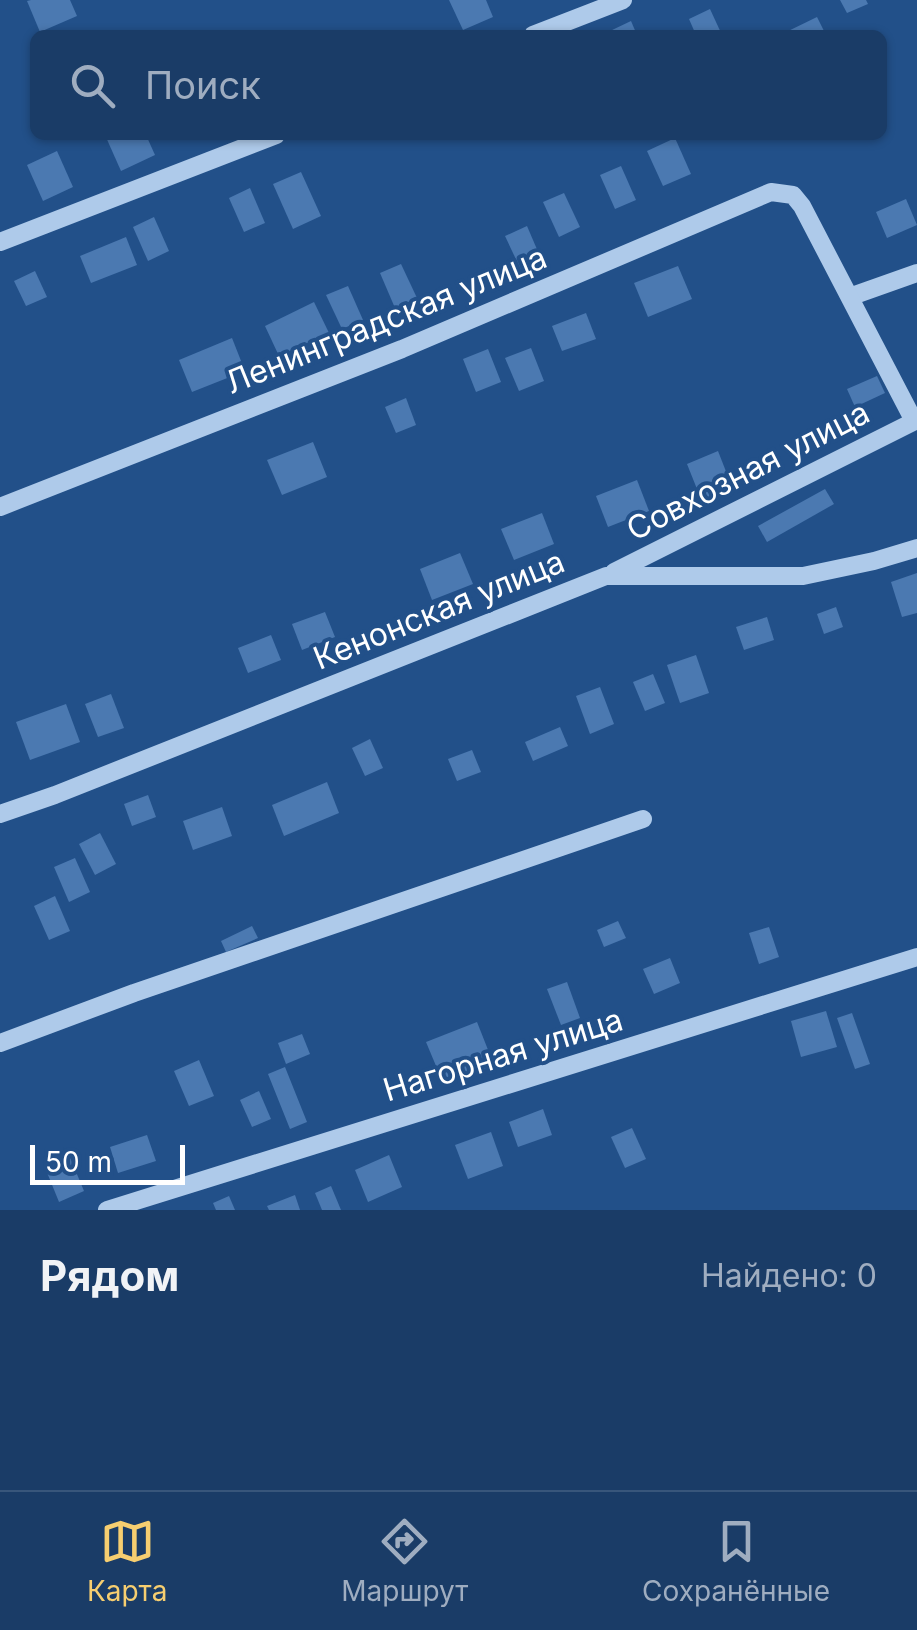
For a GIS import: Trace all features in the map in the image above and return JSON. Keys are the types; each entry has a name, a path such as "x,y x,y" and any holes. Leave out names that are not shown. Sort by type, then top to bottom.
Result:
{"street":[{"path":"546,30 624,0"},
{"path":"0,242 263,140"},
{"name":"Ленинградская улица","path":"0,507 402,349 771,192 793,195 802,206 852,296"},
{"path":"916,420 852,296 917,274"},
{"name":"Совхозная улица","path":"606,576 916,420"},
{"name":"Кенонская улица","path":"0,814 606,576 803,576 917,548"},
{"path":"0,1042 643,819"},
{"name":"Нагорная улица","path":"107,1210 917,957"}],"building":[{"path":"70,0 77,16 39,30 27,1"},
{"path":"449,0 486,0 493,17 463,30"},
{"path":"840,0 866,0 868,4 847,13"},
{"path":"710,9 720,30 694,30 689,19"},
{"path":"817,17 824,30 790,30"},
{"path":"631,21 635,30 612,30"},
{"path":"107,140 148,140 155,155 121,171"},
{"path":"676,140 691,174 663,186 647,151"},
{"path":"57,151 73,187 43,201 27,165"},
{"path":"621,166 636,200 615,209 600,175"},
{"path":"301,172 321,216 293,229 273,184"},
{"path":"250,188 265,223 244,232 229,198"},
{"path":"564,193 580,227 559,237 543,202"},
{"path":"906,199 917,225 887,238 876,212"},
{"path":"154,217 169,251 148,261 133,227"},
{"path":"527,226 542,261 521,270 505,236"},
{"path":"126,237 137,265 91,283 80,256"},
{"path":"401,264 417,298 395,308 380,273"},
{"path":"678,266 692,299 648,317 634,283"},
{"path":"35,271 47,297 26,306 14,281"},
{"path":"348,286 363,320 342,329 326,295"},
{"path":"314,302 329,333 279,356 265,326"},
{"path":"586,313 596,339 562,351 552,326"},
{"path":"232,338 245,371 192,392 179,360"},
{"path":"531,348 544,381 519,391 505,358"},
{"path":"488,349 501,382 476,392 463,359"},
{"path":"877,376 885,393 855,407 847,389"},
{"path":"406,398 416,425 396,433 385,407"},
{"path":"313,442 327,477 282,495 267,460"},
{"path":"718,451 734,492 703,504 687,464"},
{"path":"637,480 649,511 608,527 596,496"},
{"path":"825,489 834,504 767,542 758,526"},
{"path":"542,513 554,544 514,560 501,529"},
{"path":"460,553 473,584 432,600 420,569"},
{"path":"917,573 917,613 902,617 891,582"},
{"path":"836,607 843,627 824,634 817,614"},
{"path":"325,612 335,637 302,650 292,624"},
{"path":"767,617 774,640 744,650 736,627"},
{"path":"271,635 281,660 248,673 238,648"},
{"path":"696,655 709,693 680,703 667,665"},
{"path":"653,674 665,703 645,711 633,682"},
{"path":"600,687 614,724 590,734 576,696"},
{"path":"111,694 124,728 98,737 85,704"},
{"path":"66,704 80,742 30,760 16,722"},
{"path":"560,727 568,746 533,761 525,742"},
{"path":"370,739 383,768 365,776 352,748"},
{"path":"472,750 481,772 457,781 448,759"},
{"path":"327,782 339,813 284,836 272,805"},
{"path":"148,795 156,817 132,826 124,804"},
{"path":"222,807 232,836 193,850 183,821"},
{"path":"100,833 116,864 95,875 79,844"},
{"path":"75,858 90,892 69,902 54,867"},
{"path":"55,896 70,931 49,940 34,906"},
{"path":"618,921 626,938 604,947 597,930"},
{"path":"252,926 258,938 226,952 221,941"},
{"path":"769,927 779,957 759,964 749,933"},
{"path":"670,958 680,983 654,994 643,969"},
{"path":"567,982 580,1018 561,1025 547,989"},
{"path":"826,1011 837,1047 801,1057 791,1021"},
{"path":"852,1013 870,1064 855,1069 837,1018"},
{"path":"477,1022 494,1065 444,1085 426,1042"},
{"path":"302,1034 310,1054 286,1064 278,1043"},
{"path":"199,1060 214,1096 189,1106 174,1071"},
{"path":"285,1067 307,1122 290,1129 268,1074"},
{"path":"259,1091 271,1119 252,1127 240,1100"},
{"path":"543,1109 552,1135 518,1147 509,1122"},
{"path":"632,1128 646,1159 625,1168 611,1137"},
{"path":"491,1132 503,1166 468,1179 455,1145"},
{"path":"147,1135 156,1161 118,1173 110,1147"},
{"path":"69,1155 84,1191 59,1202 44,1165"},
{"path":"389,1155 402,1187 368,1202 355,1170"},
{"path":"331,1186 341,1210 322,1210 315,1193"},
{"path":"295,1195 300,1210 269,1210 267,1206"},
{"path":"229,1196 235,1210 216,1210 213,1203"}]}
